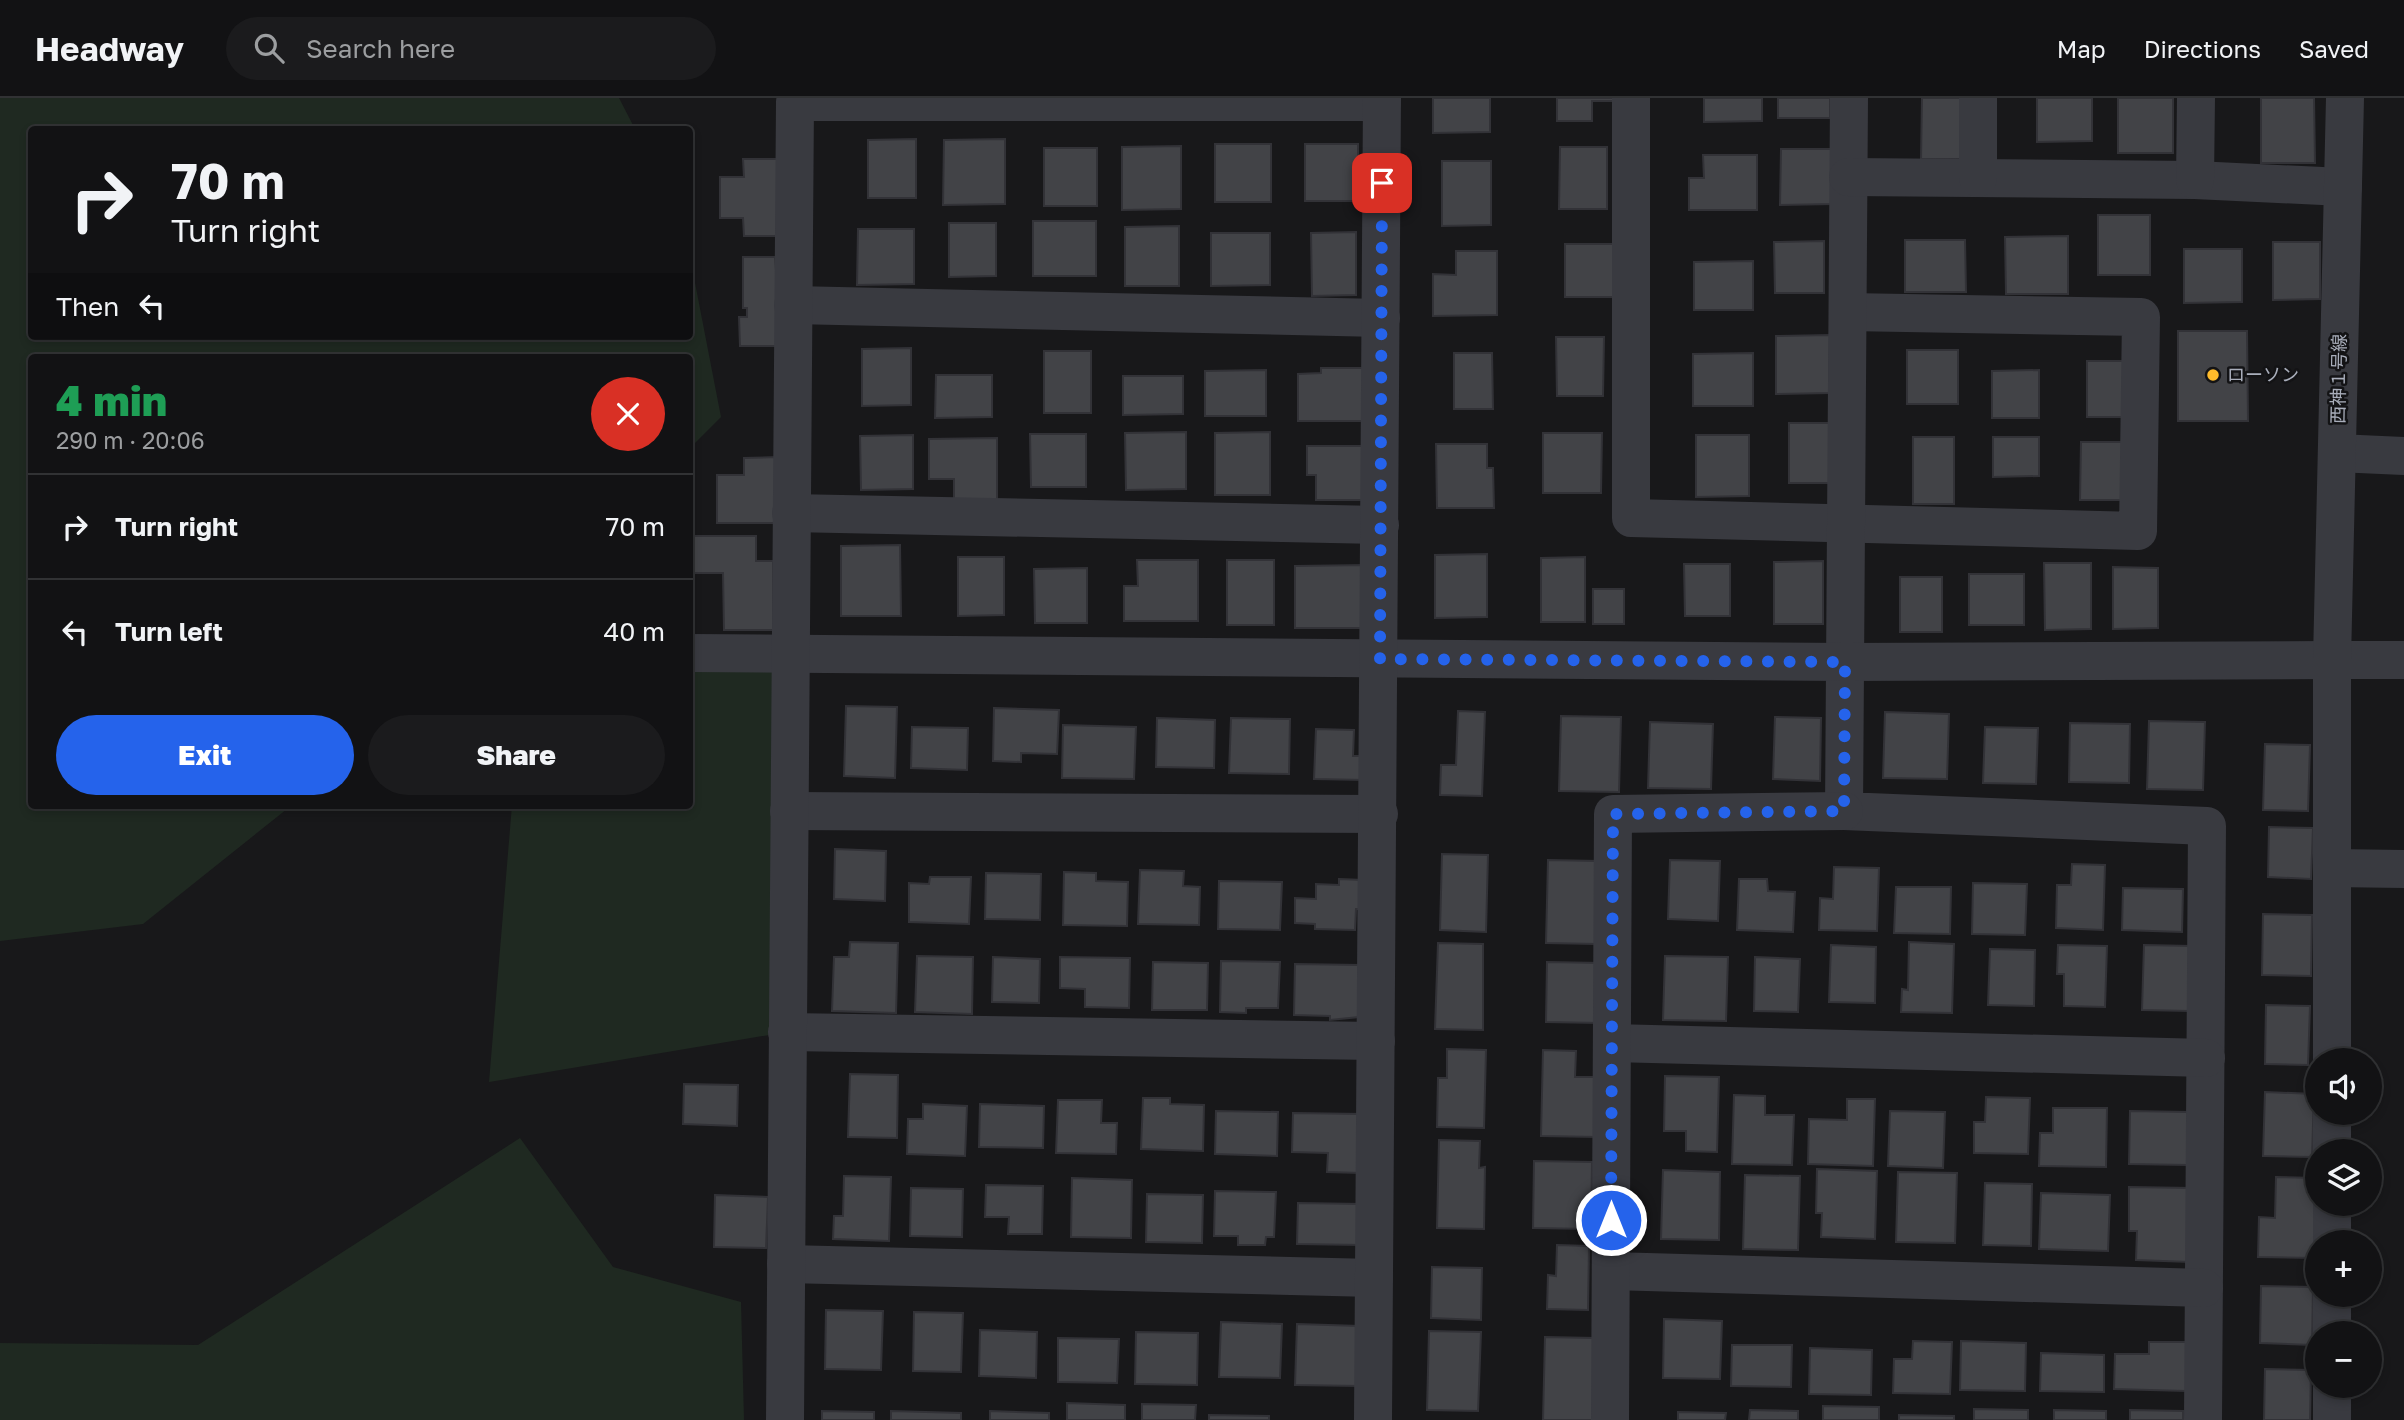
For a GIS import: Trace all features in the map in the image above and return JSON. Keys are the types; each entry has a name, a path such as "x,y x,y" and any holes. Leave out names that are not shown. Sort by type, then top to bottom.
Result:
{"street":[{"path":"1631,98 1631,518 1846,526 2138,531 2141,317 1848,312"},
{"path":"1844,811 1849,98"},
{"path":"1978,178 1979,98"},
{"path":"2195,180 2196,98"},
{"name":"西神１号線","path":"2332,1048 2332,660 2345,98"},
{"path":"785,1420 795,102 1382,100 1373,1420"},
{"path":"1848,177 2195,180 2343,187"},
{"path":"793,305 1381,318"},
{"path":"2337,453 2404,456"},
{"path":"792,513 1380,525"},
{"path":"693,653 1845,662 2404,660"},
{"path":"789,811 1378,814"},
{"path":"1610,1420 1613,814 1844,811 2207,826 2203,1420"},
{"path":"2332,868 2404,869"},
{"path":"788,1032 1376,1041"},
{"path":"1612,1043 2206,1058"},
{"path":"786,1264 1374,1278"},
{"path":"1611,1271 2204,1288"},
{"path":"2332,1398 2332,1420"}],"shaded area":[{"path":"0,98 619,98 633,126 28,126 28,340 693,340 693,272 721,417 693,445 693,354 28,354 28,809 287,809 143,924 0,941"},
{"path":"693,653 791,655 787,1032 489,1082 512,809 693,809"},
{"path":"520,1138 613,1267 741,1302 744,1420 0,1420 0,1343 198,1345"}],"building":[{"path":"1433,98 1490,98 1490,132 1433,133"},
{"path":"1557,98 1613,98 1613,101 1592,101 1592,121 1557,121"},
{"path":"1704,98 1762,98 1762,121 1704,122"},
{"path":"1778,98 1830,98 1830,118 1778,118"},
{"path":"1922,98 1962,98 1962,159 1921,159"},
{"path":"2037,98 2092,98 2092,141 2037,142"},
{"path":"2118,98 2173,98 2173,153 2118,153"},
{"path":"2261,98 2314,98 2315,163 2261,163"},
{"path":"916,139 916,198 868,198 868,140"},
{"path":"1005,139 1005,204 943,205 944,140"},
{"path":"1215,144 1271,144 1271,202 1215,202"},
{"path":"1305,144 1358,144 1358,201 1305,201"},
{"path":"1181,146 1181,209 1122,210 1122,147"},
{"path":"1560,147 1607,147 1607,209 1559,209"},
{"path":"1044,148 1097,148 1097,206 1044,206"},
{"path":"1781,149 1834,149 1833,204 1780,205"},
{"path":"1703,155 1757,155 1757,210 1689,210 1689,178 1704,178"},
{"path":"743,159 780,159 780,236 744,236 743,218 720,218 720,177 744,177"},
{"path":"1442,161 1491,161 1491,225 1442,226"},
{"path":"2098,215 2150,215 2150,275 2098,275"},
{"path":"1033,221 1096,221 1096,276 1033,276"},
{"path":"949,223 996,223 996,276 949,277"},
{"path":"1179,226 1179,286 1125,286 1125,227"},
{"path":"858,229 914,229 914,284 857,285"},
{"path":"1356,232 1356,295 1312,296 1311,233"},
{"path":"1211,233 1270,233 1270,285 1211,286"},
{"path":"2068,236 2068,294 2006,294 2005,237"},
{"path":"1905,240 1965,240 1966,292 1905,292"},
{"path":"1824,241 1824,293 1775,293 1774,242"},
{"path":"2273,242 2320,242 2320,299 2273,300"},
{"path":"1565,244 1614,244 1614,297 1565,297"},
{"path":"2184,249 2242,249 2242,302 2184,303"},
{"path":"1456,251 1497,251 1497,315 1433,316 1433,274 1456,275"},
{"path":"743,257 775,257 782,346 740,346 739,317 747,317 747,308 743,308"},
{"path":"1753,261 1753,310 1694,310 1694,262"},
{"path":"2178,331 2247,331 2248,421 2178,421"},
{"path":"1830,335 1829,393 1776,394 1776,336"},
{"path":"1556,337 1604,337 1603,396 1557,396"},
{"path":"911,348 911,405 862,406 862,349"},
{"path":"1907,350 1958,350 1958,404 1907,404"},
{"path":"1044,351 1091,351 1091,413 1044,413"},
{"path":"1454,353 1492,353 1493,409 1454,409"},
{"path":"1753,353 1753,406 1693,406 1693,354"},
{"path":"2087,361 2132,361 2132,417 2087,417"},
{"path":"1321,368 1367,368 1367,421 1298,421 1298,374 1321,373"},
{"path":"1266,370 1266,416 1205,416 1205,371"},
{"path":"2039,370 2039,418 1992,418 1992,371"},
{"path":"936,375 992,375 992,417 935,418"},
{"path":"1123,376 1183,376 1183,414 1123,415"},
{"path":"1789,423 1835,423 1835,483 1789,483"},
{"path":"1186,432 1186,489 1126,490 1125,433"},
{"path":"1270,432 1270,495 1215,495 1215,433"},
{"path":"1543,433 1602,433 1601,493 1543,493"},
{"path":"1030,434 1086,434 1086,487 1031,487"},
{"path":"913,435 913,489 861,490 860,436"},
{"path":"1696,435 1749,435 1749,496 1696,497"},
{"path":"1913,437 1954,437 1954,504 1913,504"},
{"path":"1993,437 2039,437 2039,476 1993,477"},
{"path":"997,438 997,502 954,502 954,479 929,479 929,439"},
{"path":"2081,442 2126,442 2126,500 2080,500"},
{"path":"1436,444 1487,444 1487,468 1493,468 1494,508 1437,508"},
{"path":"1307,446 1363,446 1363,500 1316,500 1316,475 1307,475"},
{"path":"778,457 778,523 717,523 717,475 744,475 744,458"},
{"path":"694,536 756,536 756,561 773,561 773,630 724,630 723,573 694,573"},
{"path":"900,545 901,616 841,616 841,546"},
{"path":"1487,554 1487,617 1435,618 1435,555"},
{"path":"958,557 1004,557 1004,615 958,616"},
{"path":"1585,557 1585,622 1541,622 1541,558"},
{"path":"1137,560 1198,560 1198,621 1124,621 1124,586 1138,586"},
{"path":"1227,560 1274,560 1274,625 1227,625"},
{"path":"1823,561 1823,624 1774,624 1774,562"},
{"path":"2044,563 2091,563 2091,629 2045,630"},
{"path":"1684,564 1730,564 1730,616 1685,616"},
{"path":"1367,565 1367,628 1295,628 1295,566"},
{"path":"2113,567 2158,568 2158,628 2113,629"},
{"path":"1087,568 1087,623 1035,623 1034,569"},
{"path":"1969,574 2024,574 2024,625 1969,625"},
{"path":"1900,577 1942,577 1942,632 1900,632"},
{"path":"1593,589 1624,589 1624,624 1593,624"},
{"path":"846,706 897,707 895,778 844,776"},
{"path":"994,708 1059,710 1057,754 1021,753 1021,762 993,761"},
{"path":"1458,711 1485,712 1482,796 1440,795 1441,765 1456,765"},
{"path":"1885,712 1949,714 1947,779 1883,778"},
{"path":"1561,716 1621,717 1619,792 1559,791"},
{"path":"1775,717 1821,718 1820,781 1773,779"},
{"path":"1157,718 1215,720 1214,768 1156,767"},
{"path":"1231,718 1290,719 1289,774 1229,773"},
{"path":"2149,721 2205,722 2203,790 2147,789"},
{"path":"1650,722 1713,724 1711,789 1648,788"},
{"path":"2070,723 2130,724 2129,783 2069,782"},
{"path":"1063,725 1136,727 1134,779 1062,778"},
{"path":"912,727 968,728 967,770 911,768"},
{"path":"1985,727 2038,728 2036,784 1983,783"},
{"path":"1316,729 1354,730 1353,756 1365,756 1365,780 1314,779"},
{"path":"2265,744 2310,745 2308,811 2263,810"},
{"path":"2269,827 2313,828 2311,879 2268,877"},
{"path":"835,849 886,851 885,901 834,899"},
{"path":"1442,854 1488,855 1486,932 1440,930"},
{"path":"1548,860 1598,861 1596,944 1546,943"},
{"path":"1670,860 1720,861 1718,921 1668,919"},
{"path":"2072,864 2105,865 2103,930 2056,928 2057,885 2071,885"},
{"path":"1834,867 1879,868 1877,931 1819,930 1820,898 1833,899"},
{"path":"1140,870 1184,871 1183,886 1200,887 1199,925 1138,924"},
{"path":"1064,872 1096,873 1096,881 1128,882 1127,926 1063,925"},
{"path":"986,873 1041,874 1040,920 985,919"},
{"path":"930,877 971,877 969,924 909,922 909,883 929,884"},
{"path":"1339,879 1363,880 1363,909 1356,909 1355,930 1315,929 1315,924 1295,923 1295,898 1316,899 1316,884 1339,885"},
{"path":"1739,879 1767,879 1768,891 1795,892 1793,932 1737,930"},
{"path":"1219,881 1282,882 1280,930 1218,929"},
{"path":"1973,883 2027,884 2025,935 1972,934"},
{"path":"1896,887 1951,887 1950,934 1894,933"},
{"path":"2123,888 2183,889 2182,932 2122,930"},
{"path":"2263,914 2312,915 2311,976 2262,975"},
{"path":"850,942 898,943 896,1013 832,1011 834,957 849,957"},
{"path":"1909,942 1954,944 1952,1013 1901,1012 1902,989 1908,990"},
{"path":"1438,943 1483,944 1483,1030 1435,1029"},
{"path":"1831,945 1876,947 1875,1003 1829,1002"},
{"path":"2058,945 2107,946 2105,1007 2064,1006 2064,974 2057,974"},
{"path":"2144,945 2192,946 2190,1011 2142,1010"},
{"path":"1990,949 2035,950 2034,1006 1988,1005"},
{"path":"917,956 973,957 972,1014 915,1012"},
{"path":"1665,956 1728,957 1726,1021 1663,1020"},
{"path":"993,957 1040,959 1039,1003 992,1002"},
{"path":"1060,957 1130,958 1129,1008 1085,1007 1085,989 1060,988"},
{"path":"1755,957 1800,959 1798,1012 1754,1011"},
{"path":"1221,961 1280,962 1278,1008 1246,1008 1246,1013 1220,1012"},
{"path":"1153,962 1208,963 1207,1010 1152,1010"},
{"path":"1547,962 1601,963 1600,1023 1546,1022"},
{"path":"1295,964 1360,965 1359,1017 1330,1020 1330,1016 1294,1015"},
{"path":"2266,1005 2310,1006 2309,1048 2305,1048 2305,1065 2265,1064"},
{"path":"1447,1049 1486,1050 1484,1128 1437,1127 1438,1078 1447,1078"},
{"path":"1543,1050 1576,1051 1575,1077 1600,1077 1598,1137 1541,1136"},
{"path":"850,1074 898,1075 897,1138 848,1137"},
{"path":"1665,1076 1719,1077 1717,1152 1686,1151 1686,1131 1664,1131"},
{"path":"684,1084 738,1085 737,1126 683,1124"},
{"path":"2265,1092 2305,1094 2305,1125 2313,1125 2313,1139 2305,1139 2305,1157 2263,1156"},
{"path":"1734,1095 1765,1096 1765,1115 1794,1115 1792,1165 1732,1164"},
{"path":"1986,1097 2030,1098 2028,1154 1974,1153 1974,1122 1985,1122"},
{"path":"1143,1098 1170,1098 1170,1104 1204,1105 1203,1151 1141,1149"},
{"path":"1847,1099 1875,1099 1873,1166 1808,1164 1809,1119 1847,1120"},
{"path":"1058,1100 1102,1100 1101,1123 1117,1123 1116,1154 1056,1153"},
{"path":"923,1104 967,1106 965,1156 907,1154 908,1119 923,1119"},
{"path":"980,1104 1044,1106 1043,1148 979,1147"},
{"path":"2053,1108 2107,1108 2106,1167 2039,1166 2040,1133 2053,1133"},
{"path":"1216,1111 1278,1112 1277,1156 1215,1154"},
{"path":"1890,1111 1945,1112 1943,1168 1888,1166"},
{"path":"2130,1111 2189,1112 2187,1165 2129,1164"},
{"path":"1293,1113 1362,1114 1360,1173 1327,1172 1328,1153 1292,1152"},
{"path":"1439,1140 1480,1141 1479,1168 1485,1167 1484,1229 1437,1228"},
{"path":"1534,1161 1592,1162 1591,1229 1533,1228"},
{"path":"1817,1169 1877,1171 1875,1239 1821,1237 1822,1213 1816,1213"},
{"path":"1663,1170 1720,1172 1719,1240 1661,1239"},
{"path":"1898,1172 1957,1173 1955,1243 1896,1242"},
{"path":"1745,1175 1800,1176 1798,1250 1743,1249"},
{"path":"844,1176 891,1177 889,1241 833,1239 834,1216 843,1216"},
{"path":"2276,1177 2305,1178 2305,1216 2316,1216 2316,1230 2305,1230 2305,1258 2258,1257 2259,1217 2275,1218"},
{"path":"1072,1178 1132,1180 1131,1238 1071,1237"},
{"path":"1985,1183 2032,1184 2031,1246 1983,1245"},
{"path":"986,1185 1043,1186 1042,1234 1008,1234 1009,1217 985,1217"},
{"path":"2129,1187 2192,1188 2190,1262 2136,1260 2137,1231 2129,1231"},
{"path":"911,1188 963,1189 962,1237 910,1236"},
{"path":"1215,1191 1276,1192 1274,1237 1266,1237 1265,1245 1238,1245 1238,1236 1214,1236"},
{"path":"2041,1193 2110,1195 2108,1251 2039,1249"},
{"path":"1147,1194 1203,1195 1202,1243 1146,1242"},
{"path":"715,1195 768,1197 766,1248 714,1247"},
{"path":"1298,1203 1362,1204 1361,1245 1297,1244"},
{"path":"1557,1245 1589,1246 1588,1310 1547,1309 1548,1275 1556,1276"},
{"path":"1432,1267 1482,1268 1481,1320 1431,1318"},
{"path":"2261,1286 2305,1287 2305,1307 2313,1307 2312,1321 2305,1321 2305,1345 2260,1343"},
{"path":"826,1310 883,1311 881,1370 825,1369"},
{"path":"914,1312 963,1313 961,1372 913,1371"},
{"path":"1664,1319 1722,1321 1720,1379 1663,1378"},
{"path":"1221,1322 1282,1324 1280,1378 1219,1377"},
{"path":"1297,1324 1360,1326 1359,1386 1295,1385"},
{"path":"980,1330 1037,1332 1036,1378 979,1376"},
{"path":"1429,1331 1481,1332 1478,1411 1427,1410"},
{"path":"1136,1332 1198,1333 1197,1385 1135,1384"},
{"path":"1545,1337 1595,1338 1593,1420 1543,1420"},
{"path":"1058,1338 1119,1339 1117,1383 1058,1382"},
{"path":"1913,1341 1952,1342 1950,1394 1893,1393 1894,1359 1912,1359"},
{"path":"1961,1341 2026,1343 2025,1391 1960,1390"},
{"path":"2149,1342 2187,1342 2186,1391 2114,1389 2115,1354 2149,1354"},
{"path":"1732,1345 1792,1345 1791,1387 1731,1386"},
{"path":"1810,1348 1872,1350 1871,1395 1809,1394"},
{"path":"2041,1353 2104,1355 2104,1392 2040,1391"},
{"path":"2265,1369 2305,1370 2305,1398 2310,1398 2310,1420 2264,1420"},
{"path":"1067,1403 1125,1405 1125,1420 1067,1420"},
{"path":"1142,1404 1196,1405 1195,1420 1142,1420"},
{"path":"1823,1406 1879,1407 1879,1420 1823,1420"},
{"path":"1974,1409 2028,1410 2028,1420 1974,1420"},
{"path":"1750,1410 1798,1411 1798,1420 1749,1420"},
{"path":"2054,1410 2106,1411 2106,1420 2054,1420"},
{"path":"2130,1410 2183,1411 2183,1420 2130,1420"},
{"path":"822,1411 874,1412 874,1420 822,1420"},
{"path":"891,1411 961,1413 961,1420 891,1420"},
{"path":"990,1411 1049,1413 1049,1420 990,1420"},
{"path":"1678,1412 1726,1413 1725,1420 1678,1420"},
{"path":"1209,1415 1269,1416 1269,1420 1209,1420"},
{"path":"1899,1415 1954,1416 1954,1420 1899,1420"}],"place":[{"name":"ローソン","path":"2213,375"}],"route":[{"path":"1382,183 1380,659 1845,662 1844,811 1613,814 1611,1220"}]}
